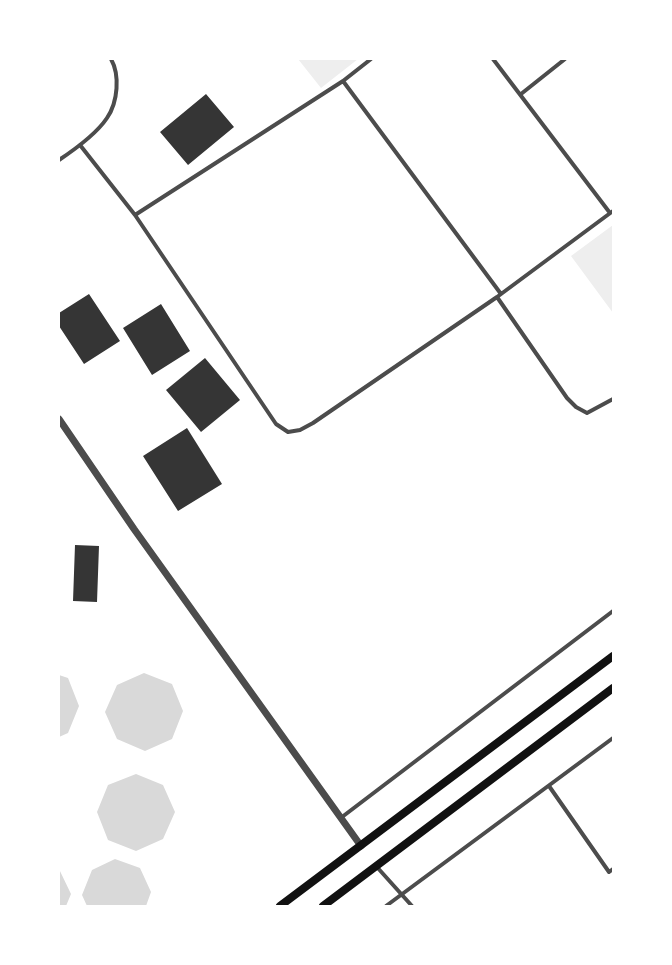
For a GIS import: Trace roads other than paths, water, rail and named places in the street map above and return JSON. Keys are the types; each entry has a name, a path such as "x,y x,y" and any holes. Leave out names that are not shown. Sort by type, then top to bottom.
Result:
{"main road":[{"path":"280,906 613,656"},
{"path":"323,906 613,688"}],"street":[{"path":"59,160 80,145 108,118 114,102 117,81 111,59"},
{"path":"135,216 343,80 371,59"},
{"path":"80,145 135,216 276,424 288,432 300,430 313,423 499,296 612,212 493,59"},
{"path":"520,94 565,59"},
{"path":"343,80 499,296 567,398 576,407 587,413 613,400"},
{"path":"59,419 134,529 342,817 360,846"},
{"path":"342,817 613,611"},
{"path":"386,906 613,738"},
{"path":"549,786 609,872 613,869"},
{"path":"376,866 412,906"}]}
